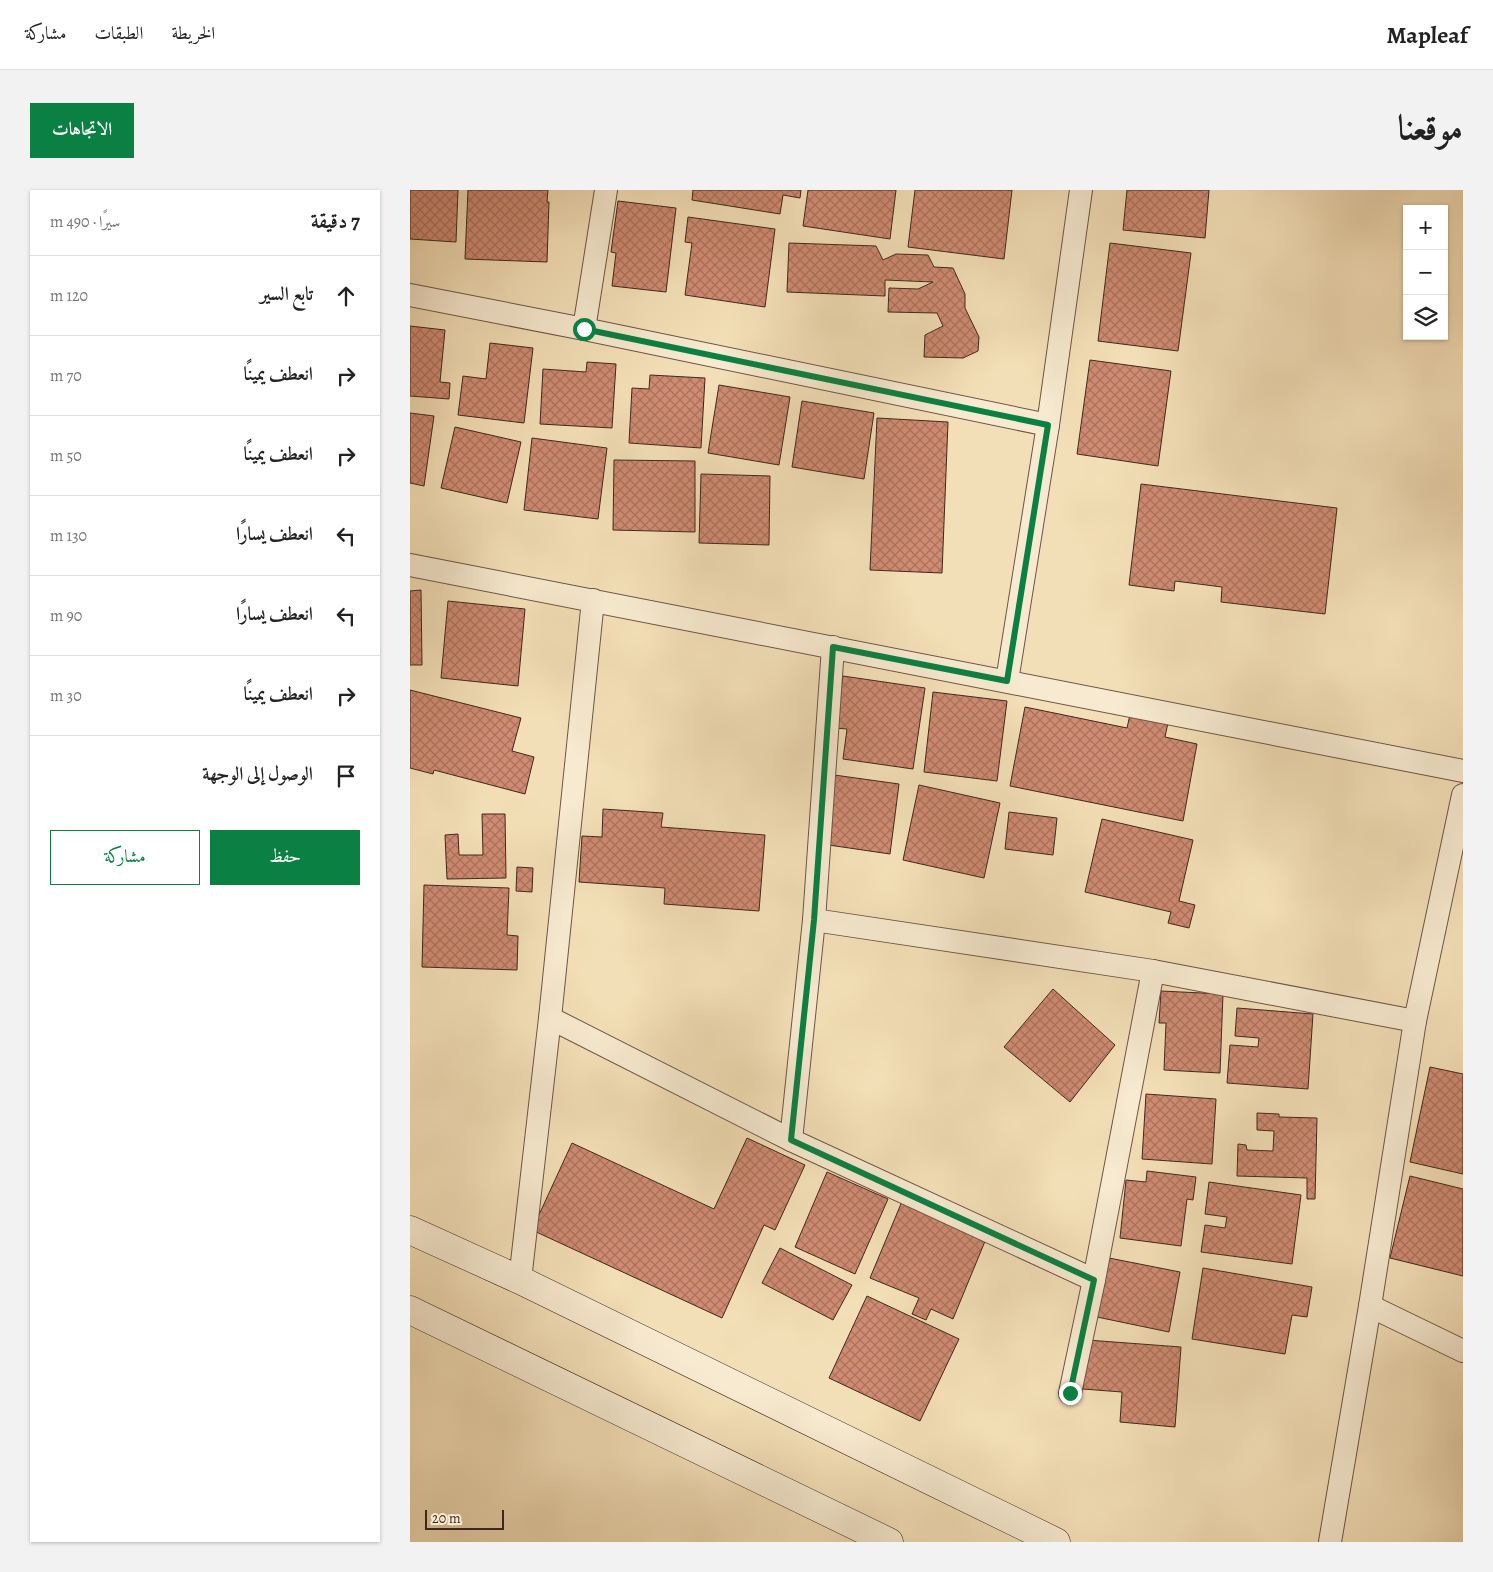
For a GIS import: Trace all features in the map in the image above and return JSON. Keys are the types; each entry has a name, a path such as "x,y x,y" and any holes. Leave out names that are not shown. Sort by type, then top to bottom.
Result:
{"street":[{"path":"584,329 606,190"},
{"path":"1007,681 1048,425 1082,190"},
{"path":"410,295 1048,425"},
{"path":"410,565 1463,771"},
{"path":"520,1280 550,1018 593,600"},
{"path":"791,1140 814,920 833,647"},
{"path":"1330,1542 1415,1022 1463,795"},
{"path":"814,920 1153,972 1415,1022"},
{"path":"1070,1393 1094,1280 1153,972"},
{"path":"550,1018 791,1140 1094,1280"},
{"path":"410,1230 520,1280 1056,1542"},
{"path":"1370,1306 1463,1351"},
{"path":"410,1310 888,1542"}],"building":[{"path":"410,190 458,190 456,242 410,239"},
{"path":"468,190 548,190 547,262 465,259"},
{"path":"693,190 801,190 800,198 783,195 780,214 692,200"},
{"path":"808,190 896,190 890,239 803,226"},
{"path":"915,190 1012,190 1004,259 908,247"},
{"path":"1127,190 1209,190 1205,238 1123,230"},
{"path":"618,201 676,208 666,292 612,286 616,253 611,252"},
{"path":"688,217 775,229 765,307 685,295 692,243 685,242"},
{"path":"789,243 876,246 883,260 896,254 928,255 934,267 953,268 965,294 965,308 979,337 978,351 963,358 924,357 925,335 943,326 937,313 888,312 889,288 918,289 933,282 885,280 885,296 787,292"},
{"path":"1110,243 1191,253 1178,351 1098,341"},
{"path":"410,326 445,330 440,382 450,383 449,399 410,396"},
{"path":"490,343 533,348 524,423 458,415 463,376 486,379"},
{"path":"1090,360 1171,371 1158,466 1077,454"},
{"path":"587,362 616,364 612,428 540,424 543,369 586,372"},
{"path":"650,375 705,378 701,448 629,443 632,388 649,389"},
{"path":"719,385 790,397 779,465 708,453"},
{"path":"802,401 874,413 864,479 792,467"},
{"path":"410,413 434,416 424,486 410,483"},
{"path":"877,418 948,422 942,573 870,570"},
{"path":"455,427 521,442 507,503 441,488"},
{"path":"532,438 607,448 598,519 524,510"},
{"path":"614,460 695,461 695,532 613,530"},
{"path":"701,474 770,476 769,545 699,543"},
{"path":"1141,484 1337,508 1325,614 1221,602 1222,587 1175,581 1174,591 1129,585"},
{"path":"421,590 422,665 410,665 410,591"},
{"path":"448,601 525,609 518,686 441,678"},
{"path":"843,676 925,688 913,769 843,759 847,729 835,728"},
{"path":"410,690 521,718 512,751 534,757 525,794 434,770 433,774 410,768"},
{"path":"933,692 1007,701 997,781 924,772"},
{"path":"1025,707 1127,728 1131,710 1169,718 1165,737 1197,744 1183,821 1010,786"},
{"path":"827,774 899,784 890,854 822,844"},
{"path":"919,785 1000,803 984,878 903,860"},
{"path":"603,809 663,813 661,827 765,835 759,911 664,904 665,888 579,882 582,836 602,837"},
{"path":"1009,812 1057,818 1053,855 1005,849"},
{"path":"482,814 505,814 506,878 447,879 445,835 458,834 459,855 483,855"},
{"path":"1102,819 1193,840 1179,901 1195,905 1189,928 1168,923 1171,912 1085,892"},
{"path":"517,867 533,868 532,892 516,891"},
{"path":"424,885 509,888 507,935 518,936 517,970 422,967"},
{"path":"1053,989 1115,1045 1070,1102 1004,1047"},
{"path":"1161,991 1223,994 1220,1073 1164,1070 1166,1023 1159,1023"},
{"path":"1237,1008 1313,1014 1308,1089 1227,1083 1230,1045 1258,1047 1259,1038 1235,1036"},
{"path":"1430,1067 1463,1074 1463,1174 1410,1162"},
{"path":"1146,1094 1216,1099 1212,1164 1142,1159"},
{"path":"1257,1113 1279,1114 1279,1117 1317,1118 1315,1199 1307,1199 1307,1178 1237,1176 1238,1144 1246,1145 1247,1150 1273,1151 1274,1131 1257,1130"},
{"path":"747,1138 805,1165 775,1230 764,1225 722,1318 532,1230 572,1143 714,1209"},
{"path":"1147,1171 1196,1177 1193,1200 1187,1199 1181,1246 1120,1238 1126,1180 1146,1182"},
{"path":"827,1172 888,1199 855,1274 795,1247"},
{"path":"1410,1176 1463,1189 1463,1276 1390,1258"},
{"path":"1209,1182 1301,1195 1292,1264 1201,1252 1205,1225 1225,1228 1227,1217 1205,1214"},
{"path":"903,1199 988,1234 953,1319 931,1309 926,1320 912,1314 919,1298 870,1278"},
{"path":"780,1248 852,1285 833,1320 762,1283"},
{"path":"1109,1258 1180,1272 1169,1332 1097,1317"},
{"path":"1203,1268 1312,1287 1307,1317 1292,1315 1285,1354 1192,1339"},
{"path":"867,1296 959,1339 920,1421 829,1378"},
{"path":"1087,1340 1181,1347 1175,1427 1120,1422 1122,1392 1083,1389"}],"route":[{"path":"584,329 1048,425 1007,681 833,647 814,920 791,1140 1094,1280 1070,1393"}]}
